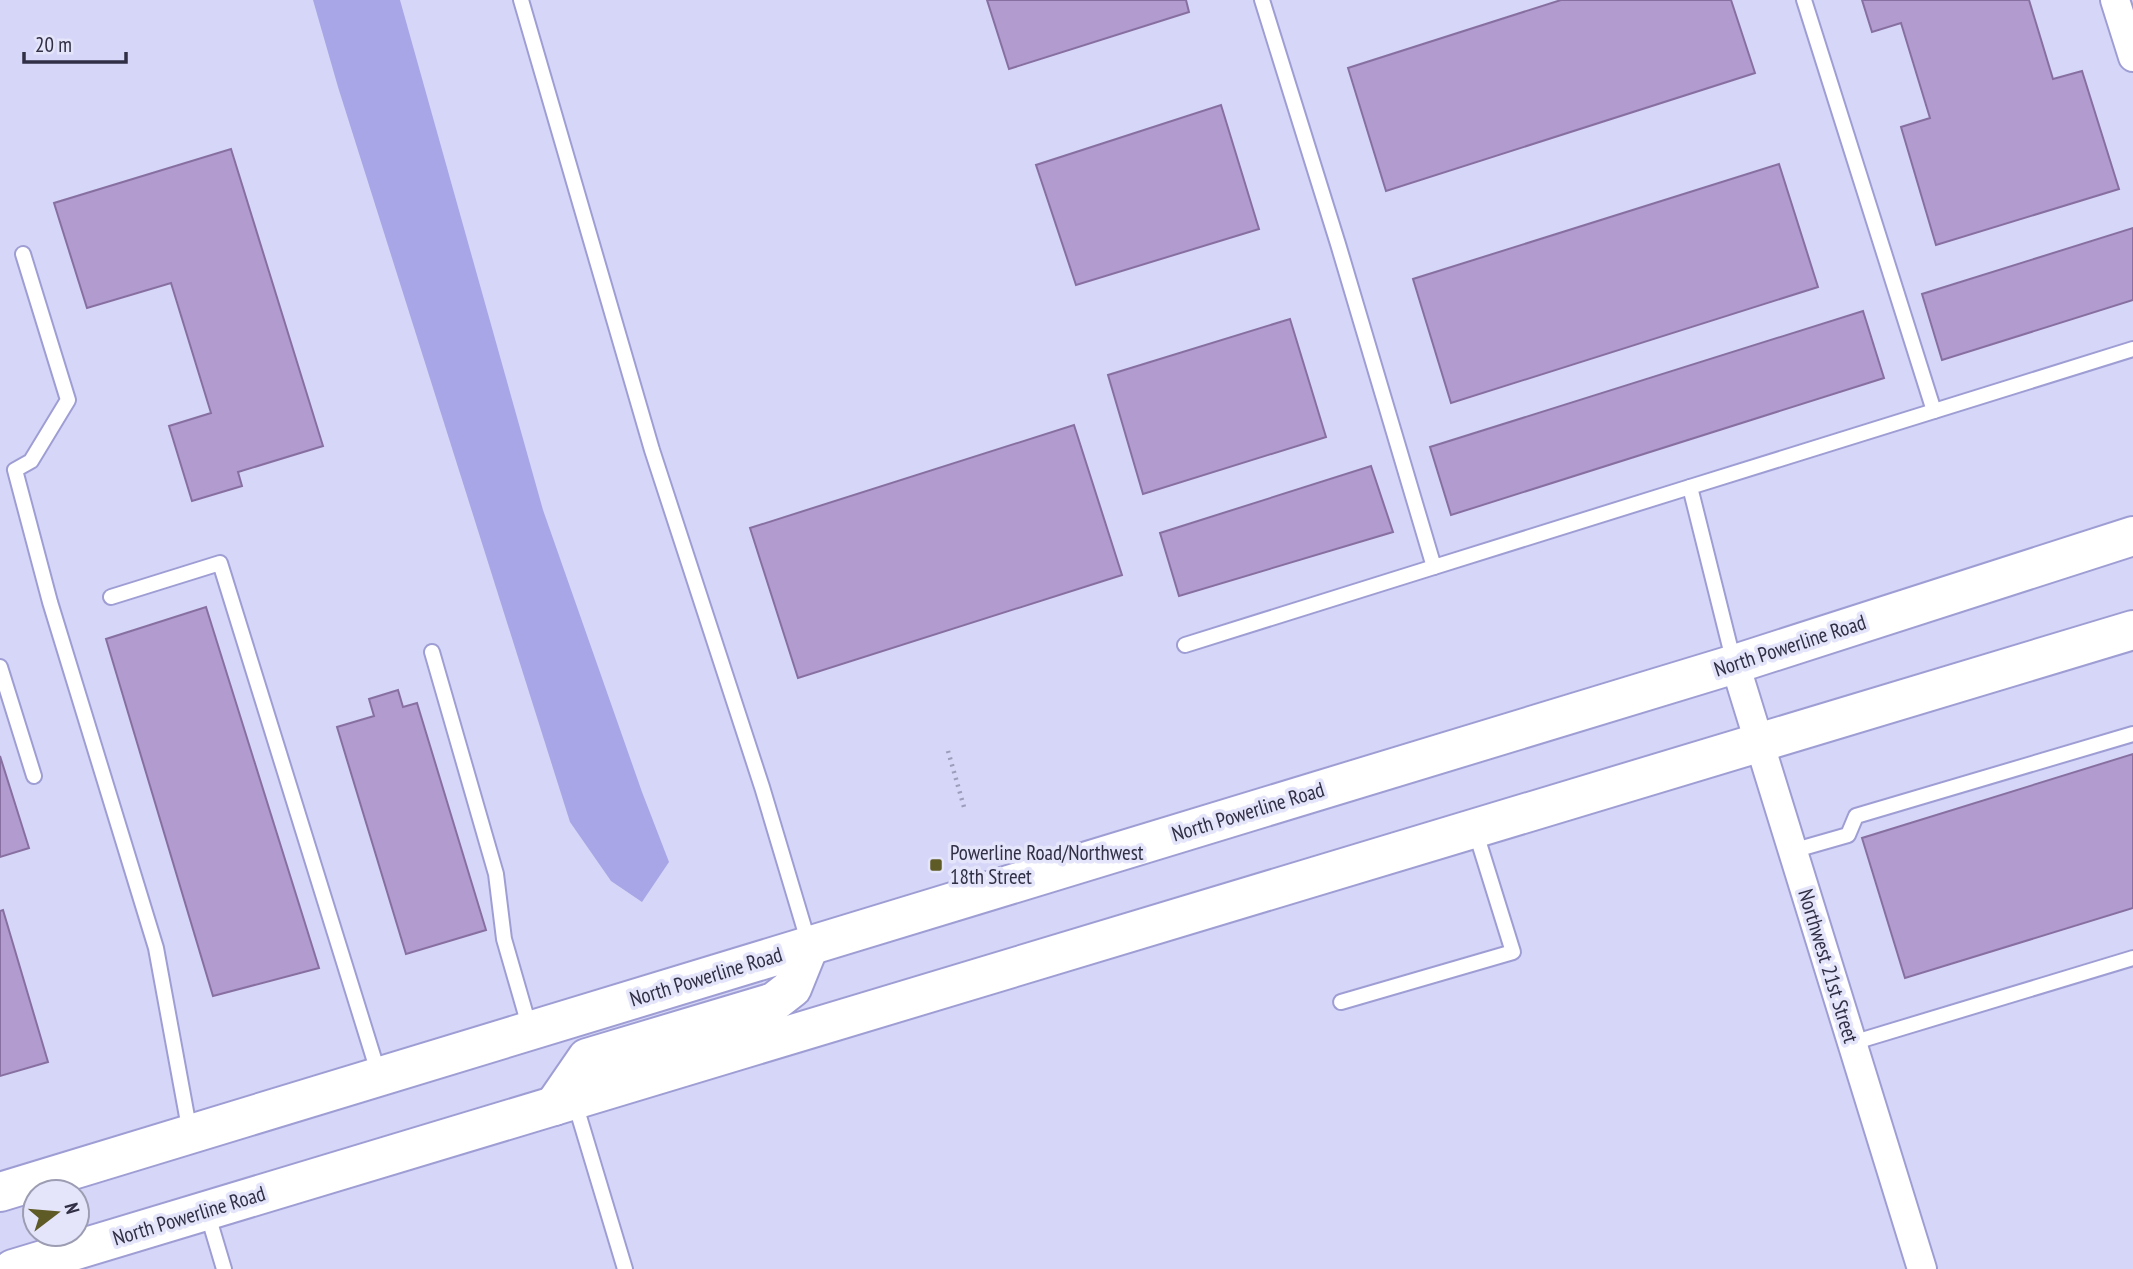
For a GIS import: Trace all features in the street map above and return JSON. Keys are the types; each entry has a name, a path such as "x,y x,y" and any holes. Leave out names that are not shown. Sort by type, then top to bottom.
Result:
{"main road":[{"name":"North Powerline Road","path":"0,1192 1735,664 2133,536"},
{"name":"North Powerline Road","path":"13,1269 2133,630"},
{"path":"564,1103 587,1058 774,1002 792,988 809,946"}],"street":[{"path":"2115,0 2133,57"},
{"name":"Northwest 21st Street","path":"1735,664 1922,1269"}],"lane":[{"path":"521,0 652,450 720,654 809,946"},
{"path":"1262,0 1434,566"},
{"path":"1804,0 1934,411"},
{"path":"0,475 31,461 68,400 23,254"},
{"path":"1185,645 2133,349"},
{"path":"15,470 50,602 156,947 190,1134"},
{"path":"1690,487 1735,664"},
{"path":"111,597 220,563 379,1076"},
{"path":"432,652 496,874 504,939 531,1030"},
{"path":"0,667 34,776"},
{"path":"1792,850 1848,835 1856,817 2133,734"},
{"path":"1341,1002 1513,952 1475,829"},
{"path":"1852,1043 2133,958"},
{"path":"564,1103 625,1269"},
{"path":"207,1211 224,1269"}],"path":[{"path":"947,751 964,807"}],"water":[{"path":"313,0 400,0 543,510 669,862 642,902 611,881 570,822 338,87"}],"building":[{"path":"987,0 1186,0 1189,12 1009,69"},
{"path":"1561,0 1731,0 1755,73 1386,191 1348,68"},
{"path":"1862,0 2029,0 2053,79 2082,71 2119,189 1936,245 1901,127 1930,118 1901,23 1872,32"},
{"path":"1221,105 1259,229 1076,285 1036,165"},
{"path":"231,149 323,446 238,472 242,486 192,501 169,426 211,413 171,283 87,308 54,203"},
{"path":"1779,164 1818,287 1451,403 1413,279"},
{"path":"2133,228 2133,300 1942,360 1922,294"},
{"path":"1863,311 1884,378 1451,515 1430,447"},
{"path":"1290,319 1326,437 1143,494 1108,375"},
{"path":"1074,425 1122,575 798,678 750,528"},
{"path":"1371,466 1393,532 1179,596 1160,533"},
{"path":"206,607 319,968 213,996 106,639"},
{"path":"398,690 403,707 417,703 486,930 406,954 337,727 374,716 369,699"},
{"path":"2133,754 2133,908 1905,978 1862,838"},
{"path":"0,756 29,848 0,857"},
{"path":"3,910 48,1062 0,1076 0,911"}],"place":[{"name":"Powerline Road/Northwest 18th Street","path":"936,865"}]}
